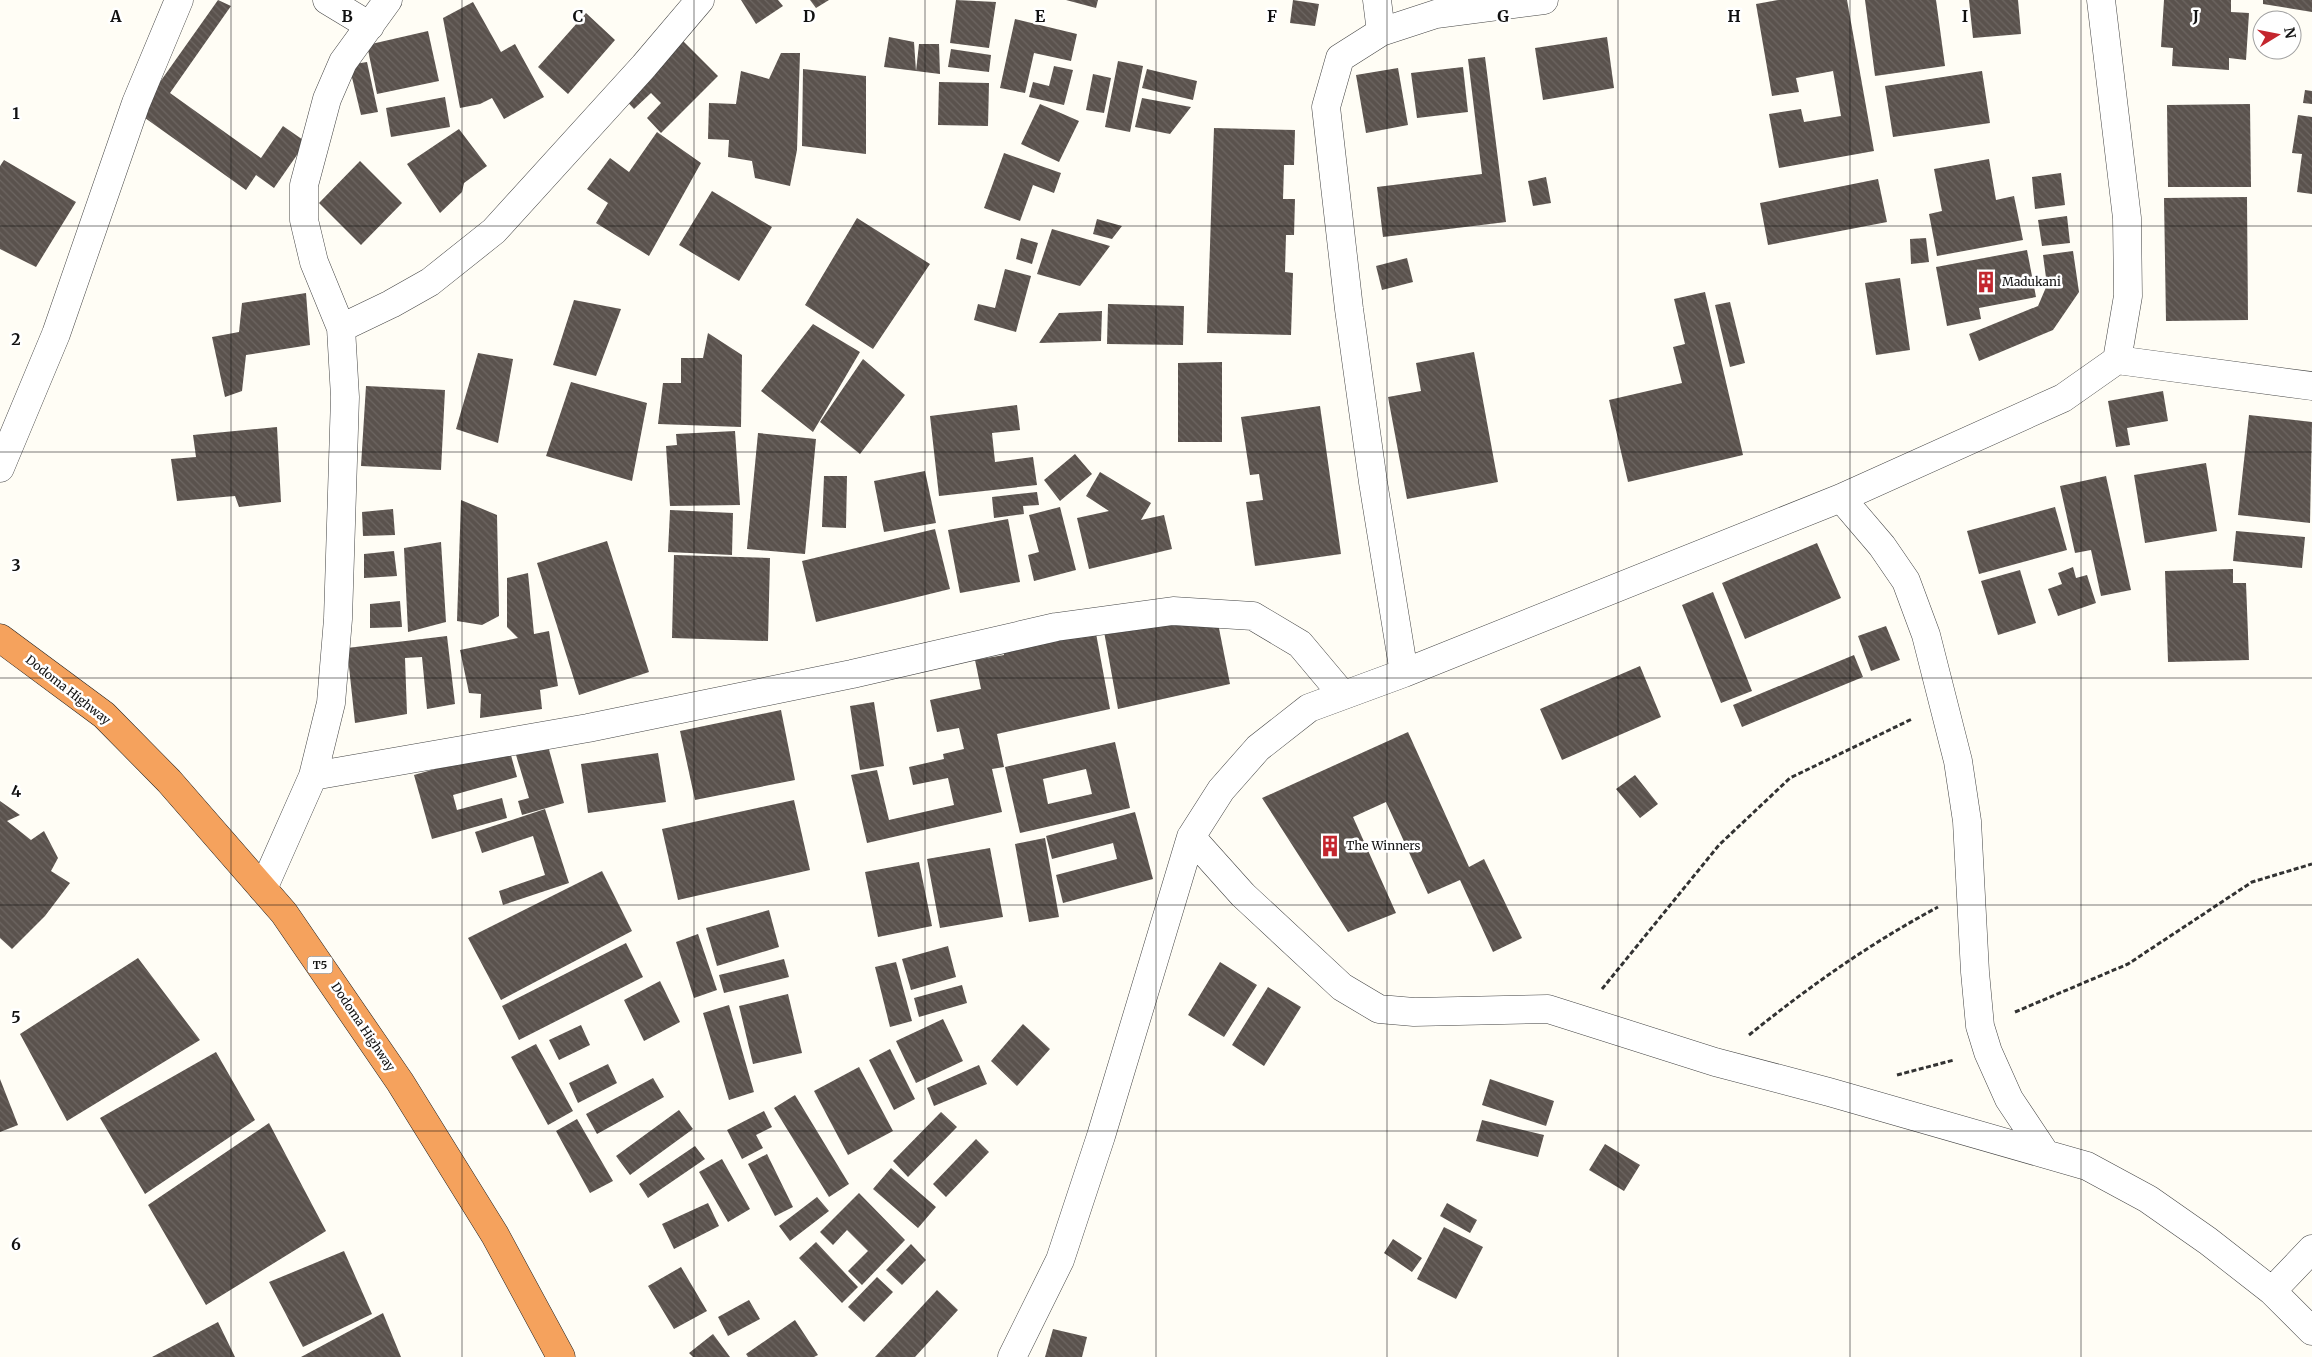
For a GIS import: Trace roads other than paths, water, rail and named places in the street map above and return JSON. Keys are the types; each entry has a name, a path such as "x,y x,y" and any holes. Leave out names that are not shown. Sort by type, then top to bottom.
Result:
{"highway":[{"name":"Dodoma Highway","path":"0,638 104,715 169,781 284,913 400,1082 495,1235 560,1357"}],"street":[{"path":"0,468 56,334 136,103 178,0"},
{"path":"327,0 370,26"},
{"path":"263,889 313,776 331,703 338,619 345,397 341,328 314,262 304,220 304,185 327,99 343,62 388,0"},
{"path":"341,328 391,304 430,282 494,231 644,66 700,0"},
{"path":"1378,0 1381,32"},
{"path":"1404,673 1352,328 1326,106 1340,58 1381,32 1436,14 1544,0"},
{"path":"2101,0 2127,218 2128,296 2117,360"},
{"path":"1012,1357 1060,1260 1102,1136 1191,837 1221,790 1258,748 1309,708 1342,694 1404,673 1841,498 2064,398 2117,360 2312,386"},
{"path":"1841,498 1882,546 1906,581 1926,635 1958,761 1967,821 1975,972 1980,1026 1988,1052 2009,1099 2045,1153"},
{"path":"313,776 588,728 852,674 1056,627 1173,611 1253,616 1300,644 1342,694"},
{"path":"1191,837 1243,895 1342,987 1379,1009 1414,1012 1548,1009 1715,1062 2087,1166 2148,1200 2208,1242 2272,1291 2312,1331"},
{"path":"2272,1291 2312,1249"}],"place":[{"name":"Madukani","path":"1986,282"},
{"name":"The Winners","path":"1330,846"}]}
